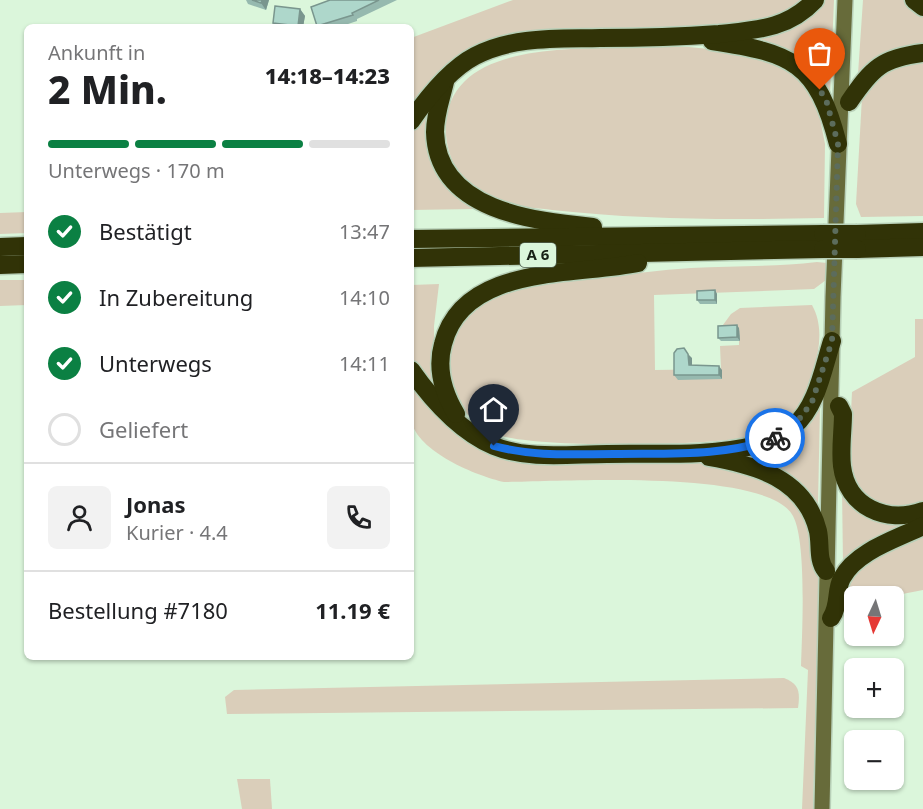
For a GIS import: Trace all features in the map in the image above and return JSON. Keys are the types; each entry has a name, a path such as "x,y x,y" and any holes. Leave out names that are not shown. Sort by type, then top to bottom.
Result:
{"highway":[{"path":"414,117 425,102 472,57 491,48 519,41 684,37 779,26 794,19 815,0"},
{"path":"914,0 923,7"},
{"path":"684,37 758,48 795,64 809,76 827,103 838,144"},
{"path":"849,102 868,74 884,62 923,53"},
{"path":"446,81 438,109 435,134 442,160 455,183 482,204 531,219 595,227 628,227 647,236"},
{"name":"A 6","path":"414,258 666,252 857,241 923,232"},
{"name":"A 6","path":"414,239 647,236 823,242"},
{"name":"A 6","path":"857,241 882,248 923,248"},
{"path":"0,247 24,246"},
{"path":"882,248 895,258 923,260"},
{"path":"462,426 446,398 440,375 440,354 445,334 455,316 469,301 489,289 523,278 636,263 666,252"},
{"path":"0,265 24,264"},
{"path":"414,374 432,400 462,426 494,446 514,452 542,454 689,453 757,445 778,437 794,426 812,402 832,341"},
{"path":"840,406 843,414 842,464 846,483 856,499 871,510 891,517 907,516 923,511"},
{"path":"689,453 747,464 785,482 800,495 810,512 818,530 820,564 826,571"},
{"path":"831,618 837,610 840,581 849,568 860,557 923,526"}],"main road":[{"path":"822,809 832,341 845,0"},
{"path":"825,714 831,618 836,413 840,406 854,0"}],"shaded area":[{"path":"513,0 807,0 770,20 686,31 524,33 414,107 414,37"},
{"path":"822,0 834,0 830,94 813,71 796,56 777,45 750,36"},
{"path":"863,0 906,0 923,12 923,47 896,52 880,58 858,74"},
{"path":"616,47 689,47 738,52 790,70 816,98 825,144 824,218 688,219 552,210 497,202 481,195 467,183 452,161 446,135 449,106 462,84 482,69 506,59 534,53"},
{"path":"923,62 923,216 861,217 856,204 862,97 883,71"},
{"path":"427,110 429,144 435,167 449,187 474,209 414,210 414,130"},
{"path":"24,212 24,233 0,234 0,213"},
{"path":"827,263 826,280 814,289 654,295 655,370 721,369 720,346 739,345 739,328 720,329 731,314 740,308 812,305 819,328 818,352 814,368 797,411 785,425 777,430 757,436 683,443 591,444 516,439 496,434 469,416 453,389 449,367 450,352 459,326 478,305 506,290 546,282 668,270"},
{"path":"0,280 24,280 24,305 0,306"},
{"path":"439,284 434,326 435,391 414,361 414,285"},
{"path":"915,319 923,319 923,503 914,507 886,508 864,495 848,473 852,392 915,357"},
{"path":"414,382 452,428 476,446 509,459 716,463 758,471 803,507 819,572 813,809 802,809 808,670 801,666 802,566 793,516 776,501 745,490 705,484 612,480 504,482 450,461 424,442 414,427"},
{"path":"820,405 818,505 817,507 741,457"},
{"path":"842,488 912,523 843,564"},
{"path":"923,533 923,590 904,594 904,586 846,586 855,569"},
{"path":"784,678 793,683 798,690 798,708 227,714 225,697 234,690"},
{"path":"237,779 270,779 272,809 242,809"}],"building":[{"path":"330,0 379,0 352,13 353,15 324,24 316,24 311,7"},
{"path":"275,6 300,9 298,24 273,23"},
{"path":"715,290 715,300 697,300 697,291"},
{"path":"737,325 737,337 718,338 718,326"},
{"path":"684,348 688,354 689,365 719,366 719,375 674,375 674,353 677,349"}],"way so far":[{"path":"775,438 794,426 812,402 832,341 838,144 827,103 820,90"}],"route":[{"path":"494,446 514,452 542,454 689,453 757,445 775,438"}]}
